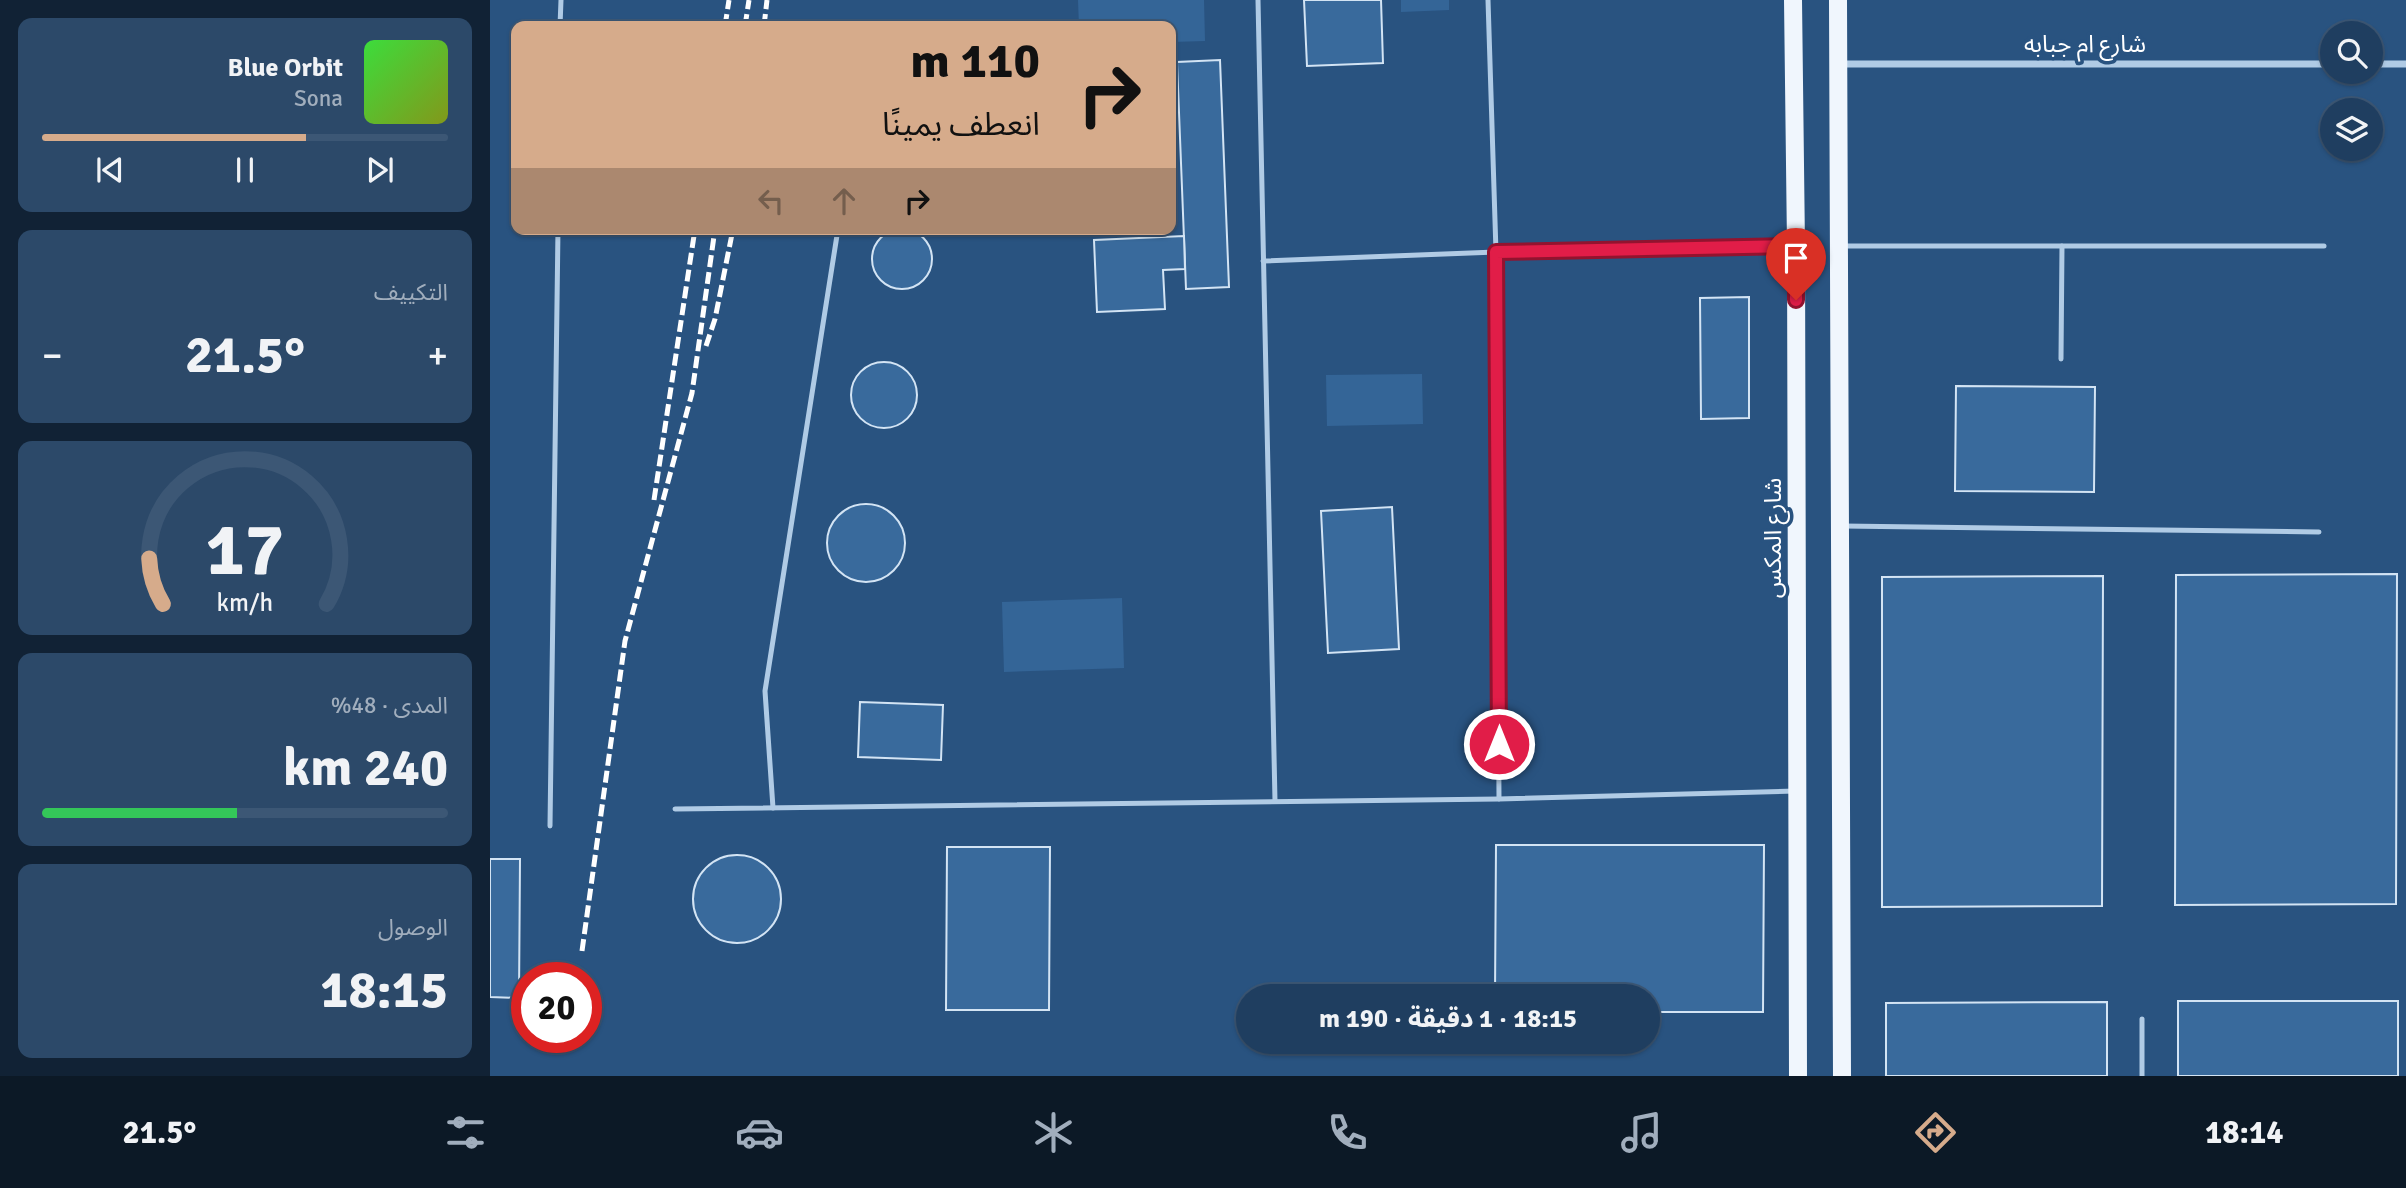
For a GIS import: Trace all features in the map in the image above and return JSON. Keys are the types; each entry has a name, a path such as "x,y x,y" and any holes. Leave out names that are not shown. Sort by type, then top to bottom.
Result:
{"main road":[{"name":"شارع المكس","path":"1793,0 1798,1076"},
{"path":"1838,0 1842,1076"}],"street":[{"name":"شارع ام جبابه","path":"1838,64 2320,64"},
{"path":"2383,64 2406,64"}],"lane":[{"path":"560,21 561,0"},
{"path":"1258,0 1275,801"},
{"path":"1488,0 1496,252 1499,799"},
{"path":"550,826 558,235"},
{"path":"773,808 765,691 837,235"},
{"path":"1264,261 1496,252 1796,246"},
{"path":"1838,246 2324,246"},
{"path":"2061,359 2062,246"},
{"path":"1839,526 2319,532"},
{"path":"675,808 1499,799 1798,790"},
{"path":"2142,1019 2142,1076"}],"shaded area":[{"path":"1078,0 1204,0 1205,41 1176,42 1176,21 1079,21"},
{"path":"1401,0 1449,0 1449,10 1401,12"},
{"path":"1422,374 1423,424 1327,426 1326,375"},
{"path":"1122,598 1124,668 1004,672 1002,602"}],"building":[{"path":"1304,0 1381,0 1383,63 1307,66"},
{"path":"1220,60 1229,287 1186,289 1177,62"},
{"path":"884,235 920,235 927,242 931,253 927,276 913,287 891,287 877,276 874,270 874,248"},
{"path":"1184,236 1185,269 1163,270 1165,309 1097,312 1094,240"},
{"path":"1749,297 1749,418 1701,419 1700,298"},
{"path":"890,362 908,371 915,382 915,408 908,419 897,426 878,428 860,419 853,408 851,389 860,371 871,364"},
{"path":"1956,386 2095,387 2094,492 1955,491"},
{"path":"866,504 881,507 894,515 902,528 905,543 902,558 894,571 881,579 866,582 851,579 838,571 830,558 827,543 830,528 838,515 851,507"},
{"path":"1392,507 1399,649 1328,653 1321,511"},
{"path":"2397,574 2396,904 2175,905 2176,575"},
{"path":"2103,576 2102,906 1882,907 1882,577"},
{"path":"860,702 943,705 941,760 858,757"},
{"path":"1496,845 1764,845 1763,1012 1660,1012 1660,984 1495,984"},
{"path":"947,847 1050,847 1049,1010 946,1010"},
{"path":"737,855 754,859 768,868 777,882 781,899 777,916 768,930 754,939 737,943 720,939 706,930 697,916 693,899 697,882 706,868 720,859"},
{"path":"490,859 520,859 519,962 511,962 511,998 490,997"},
{"path":"2178,1001 2398,1001 2398,1076 2178,1076"},
{"path":"2107,1002 2107,1076 1886,1076 1886,1003"}],"railway":[{"path":"726,21 729,0"},
{"path":"746,21 749,0"},
{"path":"765,21 767,0"},
{"path":"654,500 694,235"},
{"path":"582,951 625,641 692,393 714,235"},
{"path":"706,346 715,319 732,235"}],"route":[{"path":"1499,744 1496,252 1796,246 1796,300"}]}
